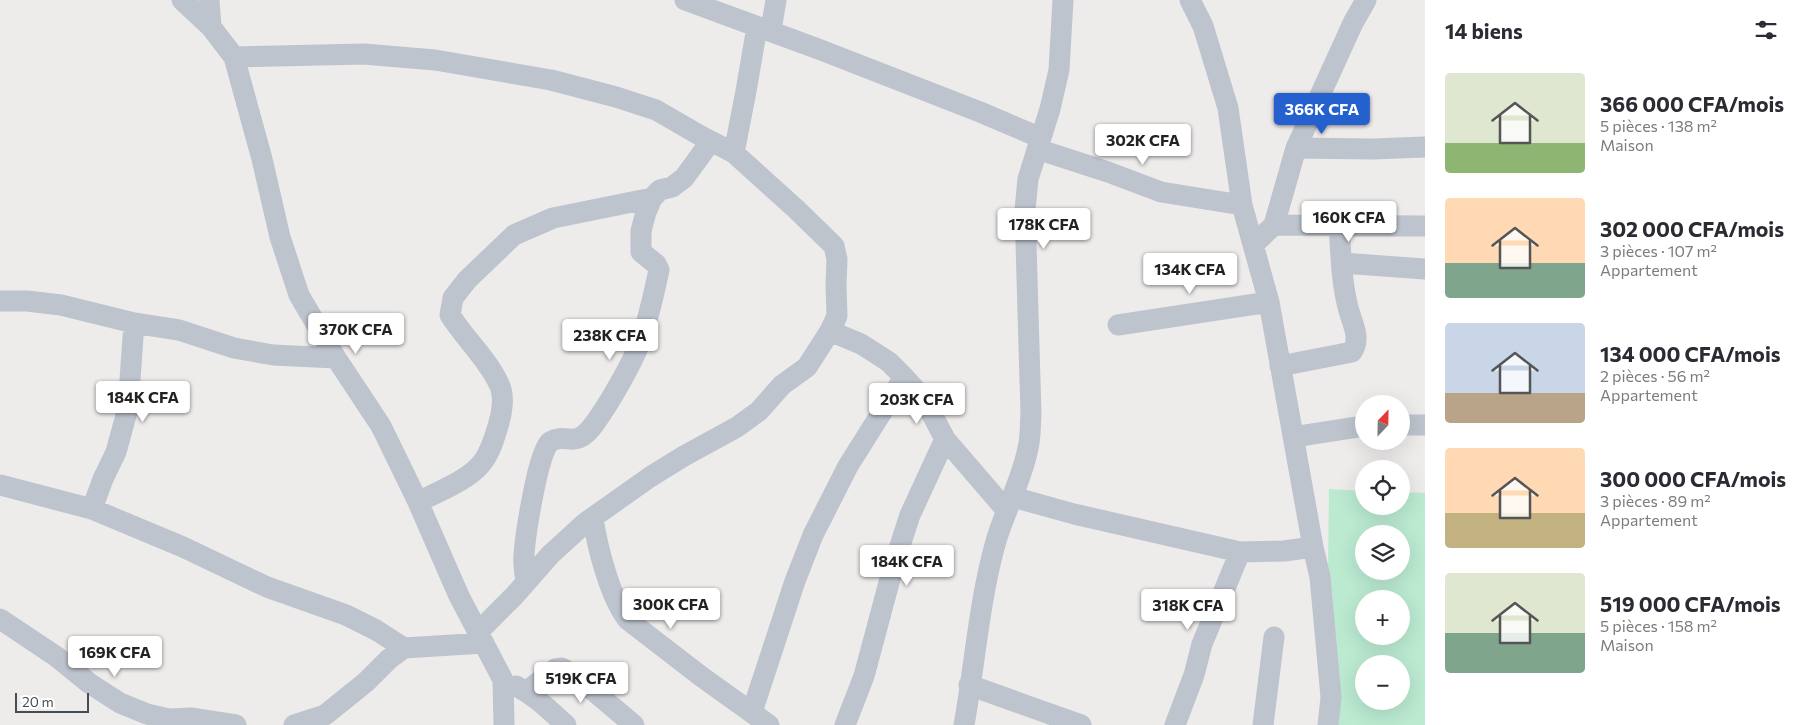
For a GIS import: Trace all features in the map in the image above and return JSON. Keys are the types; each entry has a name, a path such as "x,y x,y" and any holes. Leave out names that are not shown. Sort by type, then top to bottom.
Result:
{"street":[{"path":"182,0 211,27 234,57 262,159 280,237 299,295 336,358 381,426 418,502 459,596 503,680 504,725"},
{"path":"209,0 211,27"},
{"path":"685,0 764,28 980,112 1039,144 1161,192 1242,205"},
{"path":"734,153 745,98 764,28 776,0"},
{"path":"964,725 969,685 996,541 1028,448 1031,414 1025,210 1028,179 1059,70 1063,0"},
{"path":"1190,0 1203,26 1228,108 1242,205 1269,302 1320,577 1330,688 1328,725"},
{"path":"1253,245 1274,225 1296,148 1366,0"},
{"path":"234,57 364,54 435,60 551,80 616,97 656,110 734,153 834,246 837,259 837,316 830,331 807,367 782,385 759,411 737,427 650,477 593,518 550,555 481,637 404,648 325,715 294,725"},
{"path":"526,582 523,557 525,539 532,495 544,449 551,441 578,439 588,431 606,404 640,341 659,270 656,264 643,254 641,249 646,212 652,198 660,190 672,187 684,178 711,141"},
{"path":"1296,148 1374,149 1425,147"},
{"path":"418,502 466,477 481,464 490,449 500,418 502,397 500,386 489,365 459,330 450,315 453,298 467,280 514,235 553,218 652,198"},
{"path":"1274,225 1425,226"},
{"path":"1280,366 1352,352 1354,348 1357,337 1348,308 1342,278 1339,225"},
{"path":"1342,263 1425,269"},
{"path":"0,301 27,301 61,305 134,323 179,330 234,348 273,355 336,358"},
{"path":"1118,324 1269,302"},
{"path":"92,509 103,479 116,452 124,425 131,384 134,323"},
{"path":"830,331 861,344 889,362 924,399 945,439 1010,504 1074,514 1240,552 1284,551 1313,547"},
{"path":"593,518 595,534 615,599 628,620 702,677 761,718 796,581 813,535 848,466 904,377"},
{"path":"1410,425 1425,425"},
{"path":"1293,437 1355,427"},
{"path":"845,725 864,676 894,564 910,515 945,439"},
{"path":"0,485 92,509 183,547 267,587 346,615 376,630 404,648"},
{"path":"1175,725 1194,676 1202,644 1240,552"},
{"path":"0,619 57,657 89,683 120,703 147,714 169,719 190,718 236,725"},
{"path":"1263,725 1274,637"},
{"path":"527,691 555,669 562,668 577,677 634,725"},
{"path":"503,680 527,691 566,725"},
{"path":"969,685 1081,725"}],"green space":[{"path":"1329,489 1355,490 1355,515 1410,515 1410,492 1425,493 1425,725 1326,725"}]}
